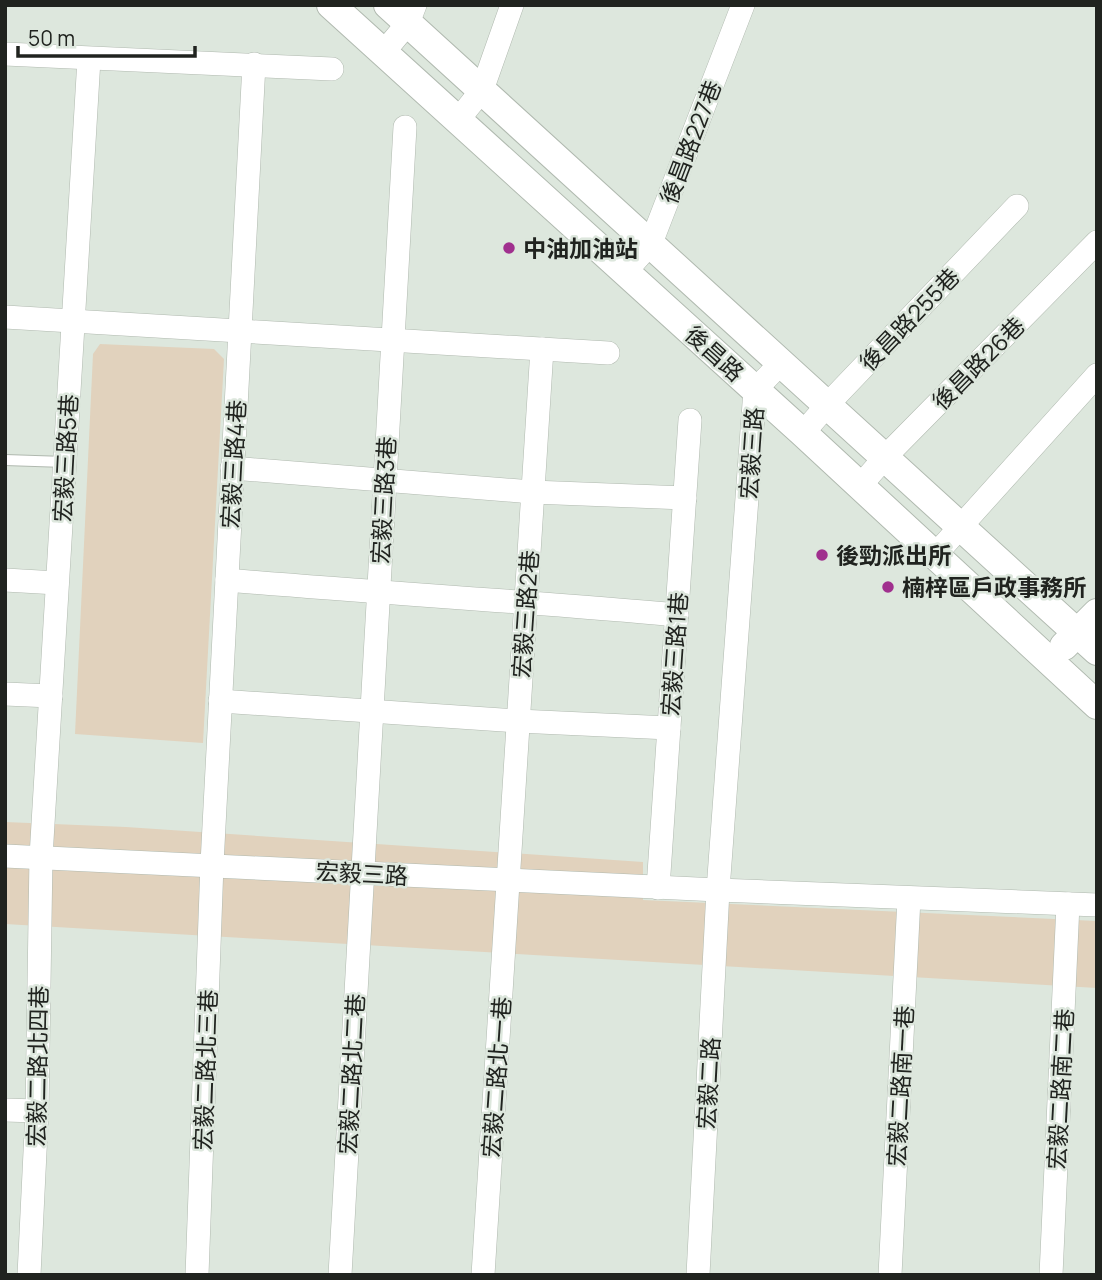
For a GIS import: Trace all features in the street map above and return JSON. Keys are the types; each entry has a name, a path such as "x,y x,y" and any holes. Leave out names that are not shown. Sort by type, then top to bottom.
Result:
{"street":[{"name":"後昌路","path":"331,5 803,433 1097,705"},
{"path":"458,120 482,90 512,5"},
{"name":"後昌路227巷","path":"625,272 651,243 743,5"},
{"name":"後昌路","path":"404,11 482,90 1087,642"},
{"path":"383,53 404,11"},
{"path":"5,54 331,69"},
{"name":"宏毅三路5巷","path":"41,858 89,59"},
{"name":"宏毅三路4巷","path":"212,864 254,64"},
{"name":"宏毅三路3巷","path":"363,873 405,127"},
{"name":"後昌路255巷","path":"803,433 1017,206"},
{"name":"後昌路26巷","path":"860,486 886,456 1097,243"},
{"path":"5,317 608,353"},
{"name":"宏毅三路2巷","path":"508,880 542,349"},
{"name":"宏毅三路","path":"718,890 755,390 782,362"},
{"path":"935,555 1097,375"},
{"name":"宏毅三路1巷","path":"659,888 690,420"},
{"path":"232,468 533,492 685,498"},
{"path":"5,580 57,583"},
{"path":"227,580 378,593 526,601 677,615"},
{"path":"1050,660 1087,642 1097,613"},
{"path":"1074,684 1097,663"},
{"path":"5,694 51,696"},
{"path":"220,701 669,728"},
{"name":"宏毅三路","path":"5,856 212,864 659,888 1097,905"},
{"name":"宏毅二路北四巷","path":"29,1275 37,1111 41,858"},
{"name":"宏毅二路北三巷","path":"197,1275 212,864"},
{"name":"宏毅二路北二巷","path":"340,1275 363,873"},
{"name":"宏毅二路北一巷","path":"484,1275 508,880"},
{"name":"宏毅二路","path":"698,1275 718,890"},
{"name":"宏毅二路南一巷","path":"890,1275 909,898"},
{"name":"宏毅二路南二巷","path":"1051,1275 1068,904"},
{"path":"5,1110 37,1111"}],"lane":[{"path":"5,460 65,462"}],"shaded area":[{"path":"100,344 214,349 224,359 203,743 75,734 93,354"},
{"path":"5,822 126,827 643,862 643,900 1097,921 1097,988 5,924"}],"place":[{"name":"中油加油站","path":"509,248"},
{"name":"後勁派出所","path":"822,555"},
{"name":"楠梓區戶政事務所","path":"888,587"}]}
